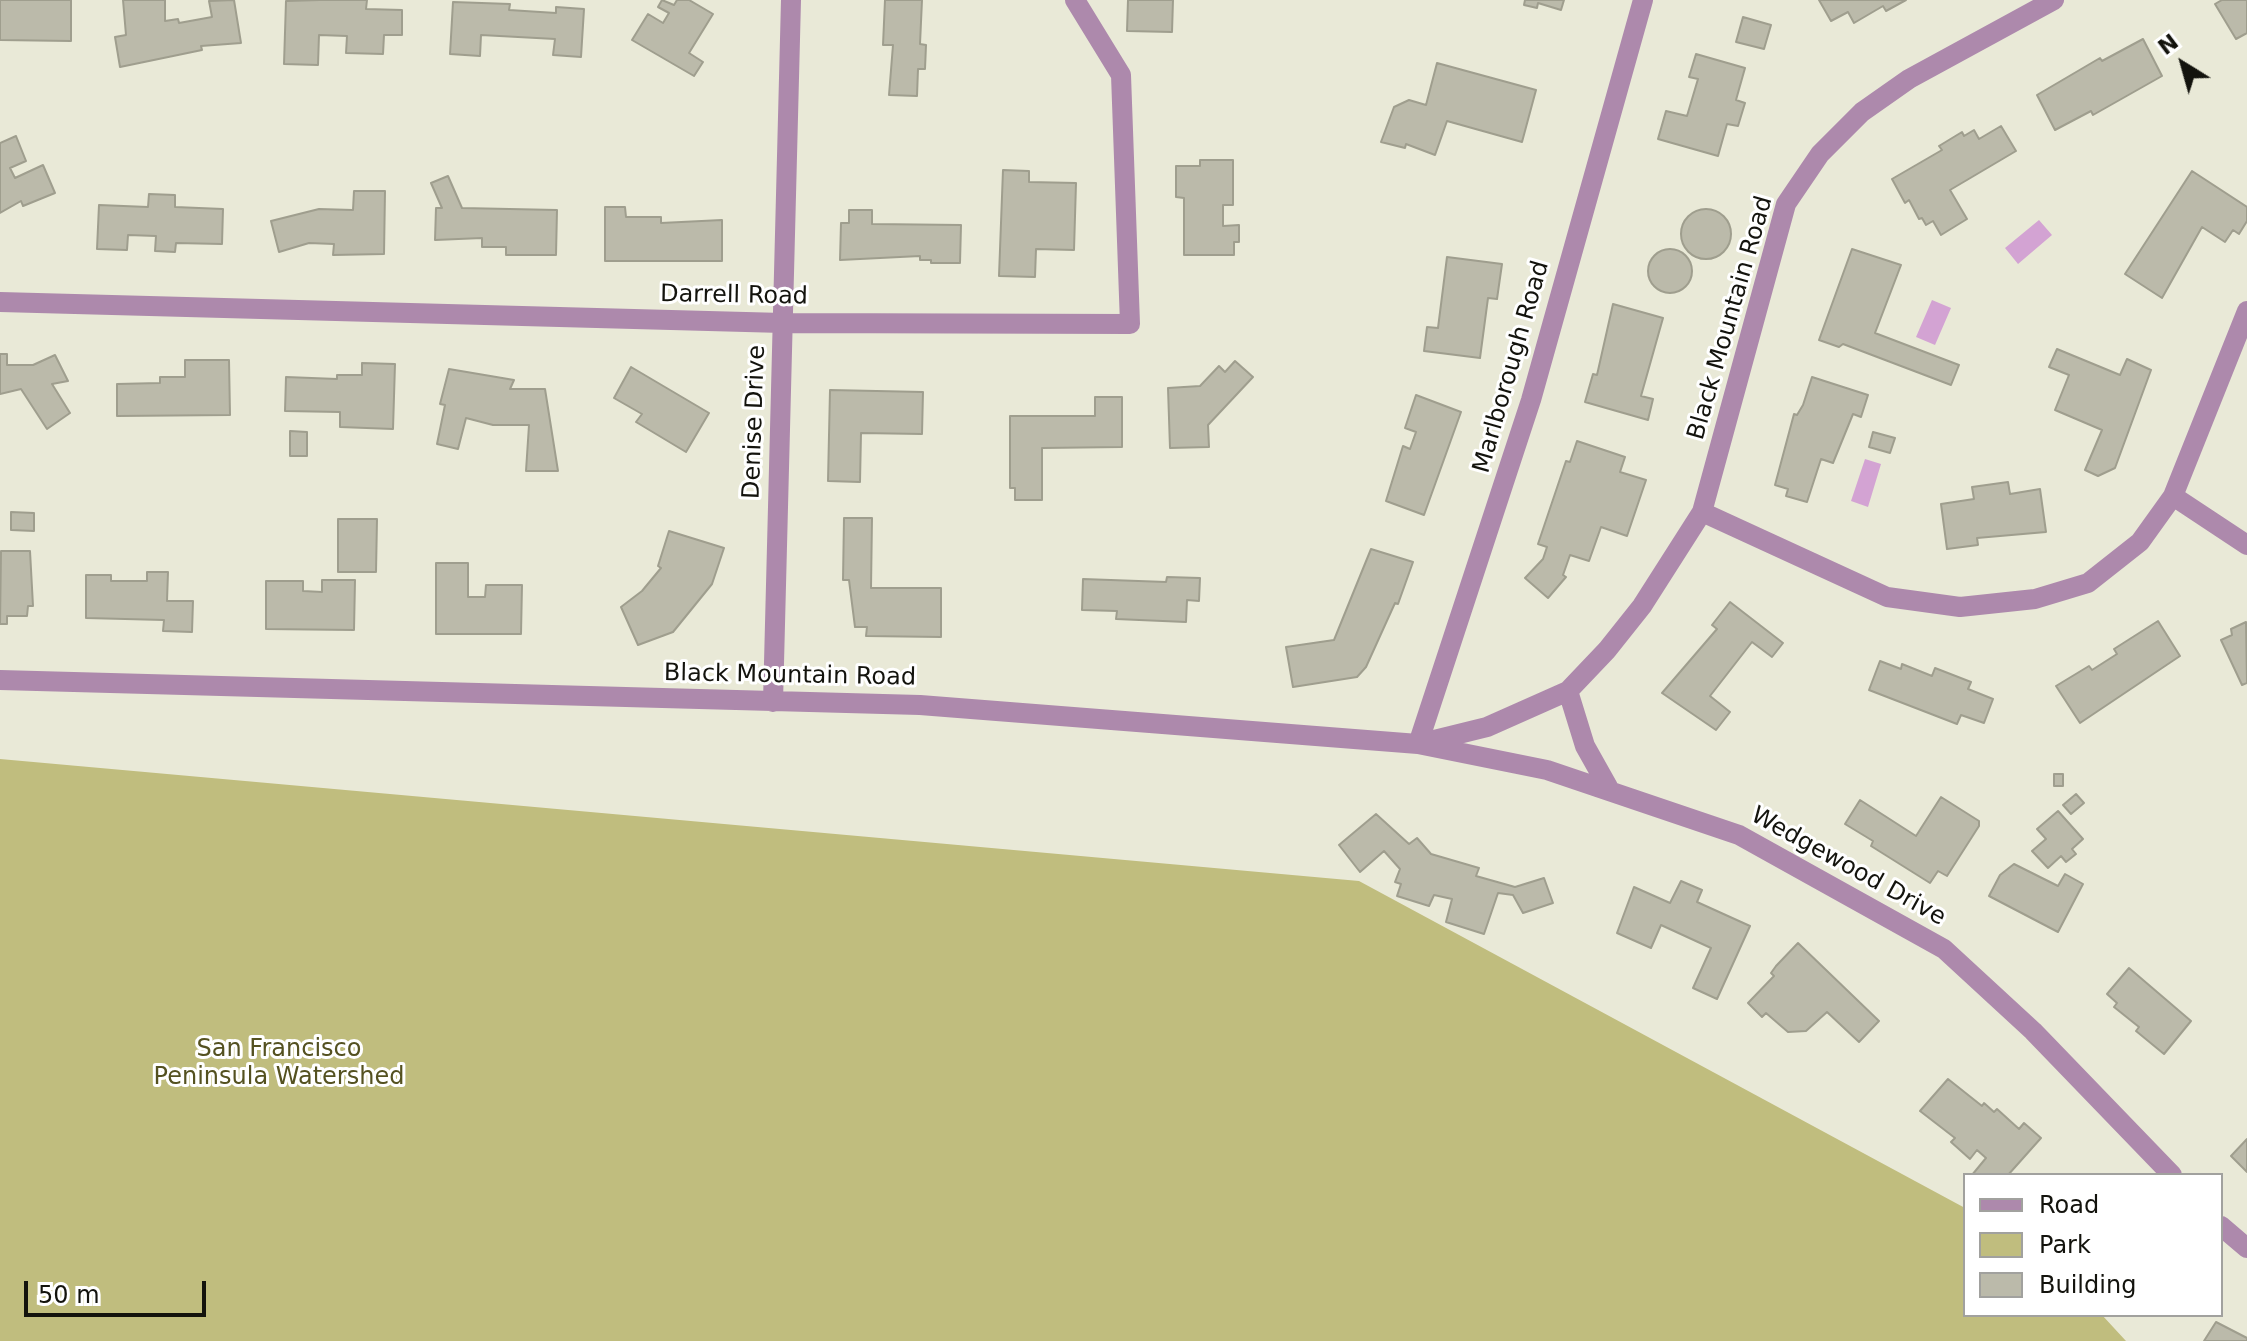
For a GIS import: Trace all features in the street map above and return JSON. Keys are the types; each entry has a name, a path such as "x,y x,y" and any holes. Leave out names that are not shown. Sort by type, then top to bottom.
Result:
{"street":[{"name":"Denise Drive","path":"773,702 791,0"},
{"name":"Darrell Road","path":"0,302 783,323 1130,324 1121,75 1075,0"},
{"name":"Marlborough Road","path":"1418,744 1531,400 1643,0"},
{"name":"Black Mountain Road","path":"0,680 935,706 1418,744 1487,727 1568,691 1642,606 1702,512 1786,204 1820,154 1862,112 1909,79 2054,0"},
{"path":"1702,512 1887,597 1960,607 2035,599 2088,583 2140,542 2173,496 2247,311"},
{"path":"2173,496 2247,545"},
{"path":"1568,691 1585,746 1608,787"},
{"name":"Wedgewood Drive","path":"1418,744 1547,770 1608,787 1739,835 1944,949 2044,1041 2170,1173"},
{"path":"2223,1228 2247,1248"}],"green space":[{"name":"San Francisco Peninsula Watershed","path":"0,759 1359,881 1963,1207 1963,1317 2104,1317 2126,1341 0,1341"}],"shaded area":[{"path":"2039,220 2052,235 2018,264 2005,248"},
{"path":"1932,300 1951,308 1935,345 1916,337"},
{"path":"1865,459 1881,464 1868,507 1851,501"}],"building":[{"path":"0,0 71,0 71,41 0,40"},
{"path":"123,0 165,0 165,21 178,19 179,23 212,17 209,1 234,0 241,43 201,46 202,50 120,67 115,37 126,35"},
{"path":"367,0 366,9 402,10 402,35 384,35 383,54 346,53 347,36 319,35 318,65 284,64 286,1"},
{"path":"662,0 674,5 677,0 689,0 713,14 689,53 703,62 694,76 632,40 648,14 663,23 669,13 658,7"},
{"path":"885,0 922,0 920,44 926,45 925,69 918,69 917,96 889,95 893,45 883,45"},
{"path":"1128,0 1173,0 1172,32 1127,31"},
{"path":"1525,0 1564,0 1561,10 1538,3 1537,8 1524,5"},
{"path":"1819,0 1906,0 1886,11 1883,6 1854,23 1848,12 1831,21"},
{"path":"2222,0 2247,0 2247,33 2236,39 2215,4"},
{"path":"453,2 510,4 509,10 556,13 556,7 584,9 581,57 553,55 555,39 481,35 480,56 450,54"},
{"path":"1743,17 1771,25 1764,49 1736,42"},
{"path":"2143,39 2162,76 2093,115 2091,111 2055,130 2037,95 2100,58 2102,61"},
{"path":"1696,54 1745,68 1736,100 1745,103 1738,126 1727,124 1718,156 1658,139 1666,111 1687,116 1698,79 1689,77"},
{"path":"1437,63 1536,90 1522,142 1447,121 1435,155 1406,144 1405,148 1381,142 1394,107 1409,100 1426,105"},
{"path":"2001,126 2016,151 1950,190 1967,219 1941,235 1933,221 1926,225 1922,218 1919,219 1909,200 1905,203 1892,179 1942,150 1939,146 1962,132 1964,136 1974,130 1979,139"},
{"path":"16,136 26,161 10,168 15,178 43,165 55,193 23,206 21,201 0,213 0,143"},
{"path":"1200,160 1233,160 1233,205 1223,205 1223,226 1239,225 1239,242 1234,242 1234,255 1184,255 1184,198 1176,197 1176,166 1200,166"},
{"path":"1003,170 1029,171 1029,182 1076,183 1074,250 1036,249 1035,277 999,276"},
{"path":"2192,171 2247,207 2247,221 2239,234 2233,230 2225,242 2202,227 2162,298 2125,274"},
{"path":"448,176 462,208 557,210 556,255 506,255 506,247 482,247 482,238 435,240 436,208 442,208 431,183"},
{"path":"354,191 385,191 384,254 333,255 334,244 309,243 279,252 271,221 319,209 353,210"},
{"path":"149,194 175,195 175,207 223,209 222,244 176,243 175,252 155,251 156,236 128,235 127,250 97,249 99,205 148,207"},
{"path":"605,207 625,207 626,217 661,217 661,223 722,220 722,261 605,261"},
{"path":"1706,209 1724,216 1731,234 1724,252 1706,259 1688,252 1681,234 1688,216"},
{"path":"849,210 872,210 872,224 961,225 960,263 931,263 931,260 920,260 920,256 840,260 841,223 849,223"},
{"path":"1670,249 1685,256 1692,271 1685,286 1670,293 1655,286 1648,271 1655,256"},
{"path":"1852,249 1901,265 1875,333 1959,365 1951,385 1843,344 1839,347 1819,340"},
{"path":"1447,257 1502,264 1497,299 1488,298 1480,358 1424,351 1427,327 1438,328"},
{"path":"1613,304 1663,318 1641,396 1653,399 1648,420 1585,402 1593,374 1597,375"},
{"path":"2057,349 2120,375 2127,359 2151,370 2115,468 2098,476 2085,470 2102,430 2055,410 2069,375 2049,367"},
{"path":"0,354 7,354 7,365 33,365 55,355 68,381 52,384 70,413 47,429 21,389 0,394"},
{"path":"185,360 229,360 230,415 117,416 117,384 160,383 160,377 185,377"},
{"path":"1235,361 1253,377 1208,425 1209,447 1170,448 1168,388 1200,386 1219,366 1225,372"},
{"path":"362,363 395,364 393,429 340,427 340,412 285,411 286,377 337,379 337,375 362,375"},
{"path":"631,367 709,413 686,452 636,422 642,414 614,398"},
{"path":"449,369 514,380 510,389 545,389 558,471 526,471 529,425 493,425 466,418 458,449 437,444 445,405 440,404"},
{"path":"1812,377 1868,395 1861,417 1853,414 1833,463 1821,459 1807,502 1786,496 1788,489 1775,485 1794,414 1797,415 1803,405"},
{"path":"830,390 923,392 922,434 861,433 860,482 828,481"},
{"path":"1416,395 1461,412 1424,515 1386,501 1403,446 1410,449 1416,432 1405,428"},
{"path":"1095,397 1122,397 1122,447 1042,448 1042,500 1015,500 1015,488 1010,488 1010,416 1095,416"},
{"path":"290,431 307,432 307,456 290,456"},
{"path":"1873,432 1895,438 1890,453 1869,447"},
{"path":"1577,441 1625,457 1620,472 1646,480 1627,536 1601,527 1589,561 1570,555 1563,575 1566,577 1548,598 1525,578 1543,559 1547,547 1538,544 1566,461 1570,462"},
{"path":"2008,482 2010,494 2040,489 2046,532 1977,538 1978,545 1947,549 1941,504 1974,499 1972,487"},
{"path":"11,512 34,513 34,531 11,530"},
{"path":"844,518 872,518 871,588 941,588 941,637 866,636 867,627 855,627 849,580 843,580"},
{"path":"338,519 377,519 376,572 338,572"},
{"path":"669,531 724,548 712,584 673,632 638,645 621,607 642,591 661,568 658,566"},
{"path":"1371,549 1413,562 1398,604 1395,603 1366,667 1357,677 1293,687 1286,647 1334,640"},
{"path":"1,551 30,551 33,606 28,606 27,616 7,616 7,624 0,624"},
{"path":"436,563 468,563 468,597 485,597 486,585 522,585 521,634 436,634"},
{"path":"147,572 168,572 167,601 193,601 192,632 163,631 164,620 86,618 86,575 111,575 111,581 147,581"},
{"path":"1167,577 1200,578 1199,601 1187,600 1186,622 1116,619 1117,611 1082,610 1083,579 1166,582"},
{"path":"322,580 355,580 354,630 266,629 266,581 303,581 303,591 322,592"},
{"path":"1730,602 1783,643 1772,657 1752,642 1710,696 1730,712 1716,730 1662,693 1717,629 1712,625"},
{"path":"2158,621 2180,656 2080,723 2056,686 2089,666 2092,670 2117,654 2114,649"},
{"path":"2246,622 2247,683 2242,685 2221,640 2232,635 2231,629"},
{"path":"1880,661 1901,669 1902,664 1932,676 1935,668 1971,682 1968,689 1993,699 1984,723 1961,715 1957,724 1869,690"},
{"path":"2054,774 2063,774 2063,786 2054,786"},
{"path":"2076,794 2084,803 2071,814 2063,805"},
{"path":"1941,797 1979,821 1979,826 1947,876 1938,871 1930,883 1871,846 1873,841 1845,824 1860,800 1916,836"},
{"path":"2058,811 2083,839 2072,849 2076,854 2066,862 2061,856 2048,868 2032,851 2046,839 2037,829"},
{"path":"1376,814 1409,844 1417,838 1431,854 1479,868 1476,876 1515,887 1544,878 1553,903 1523,913 1513,895 1498,893 1484,934 1446,922 1452,899 1434,895 1429,906 1397,896 1401,884 1395,882 1400,869 1384,851 1360,872 1339,845"},
{"path":"2014,864 2058,886 2065,874 2083,884 2058,932 1989,896 2000,875"},
{"path":"1681,881 1702,890 1697,902 1750,926 1717,999 1693,988 1711,948 1661,925 1651,948 1617,933 1634,887 1670,903"},
{"path":"1798,943 1879,1021 1859,1042 1827,1012 1806,1031 1788,1032 1766,1013 1762,1017 1748,1003 1774,976 1771,973 1776,966"},
{"path":"2129,968 2191,1021 2164,1054 2136,1031 2139,1027 2114,1007 2117,1003 2107,994"},
{"path":"1948,1079 1982,1106 1984,1103 1994,1112 1997,1109 2019,1129 2024,1123 2041,1138 2010,1173 1974,1173 1986,1158 1977,1150 1970,1159 1951,1142 1955,1138 1920,1111"},
{"path":"2247,1139 2247,1172 2231,1156"},
{"path":"2216,1322 2247,1338 2247,1341 2204,1341"}]}
